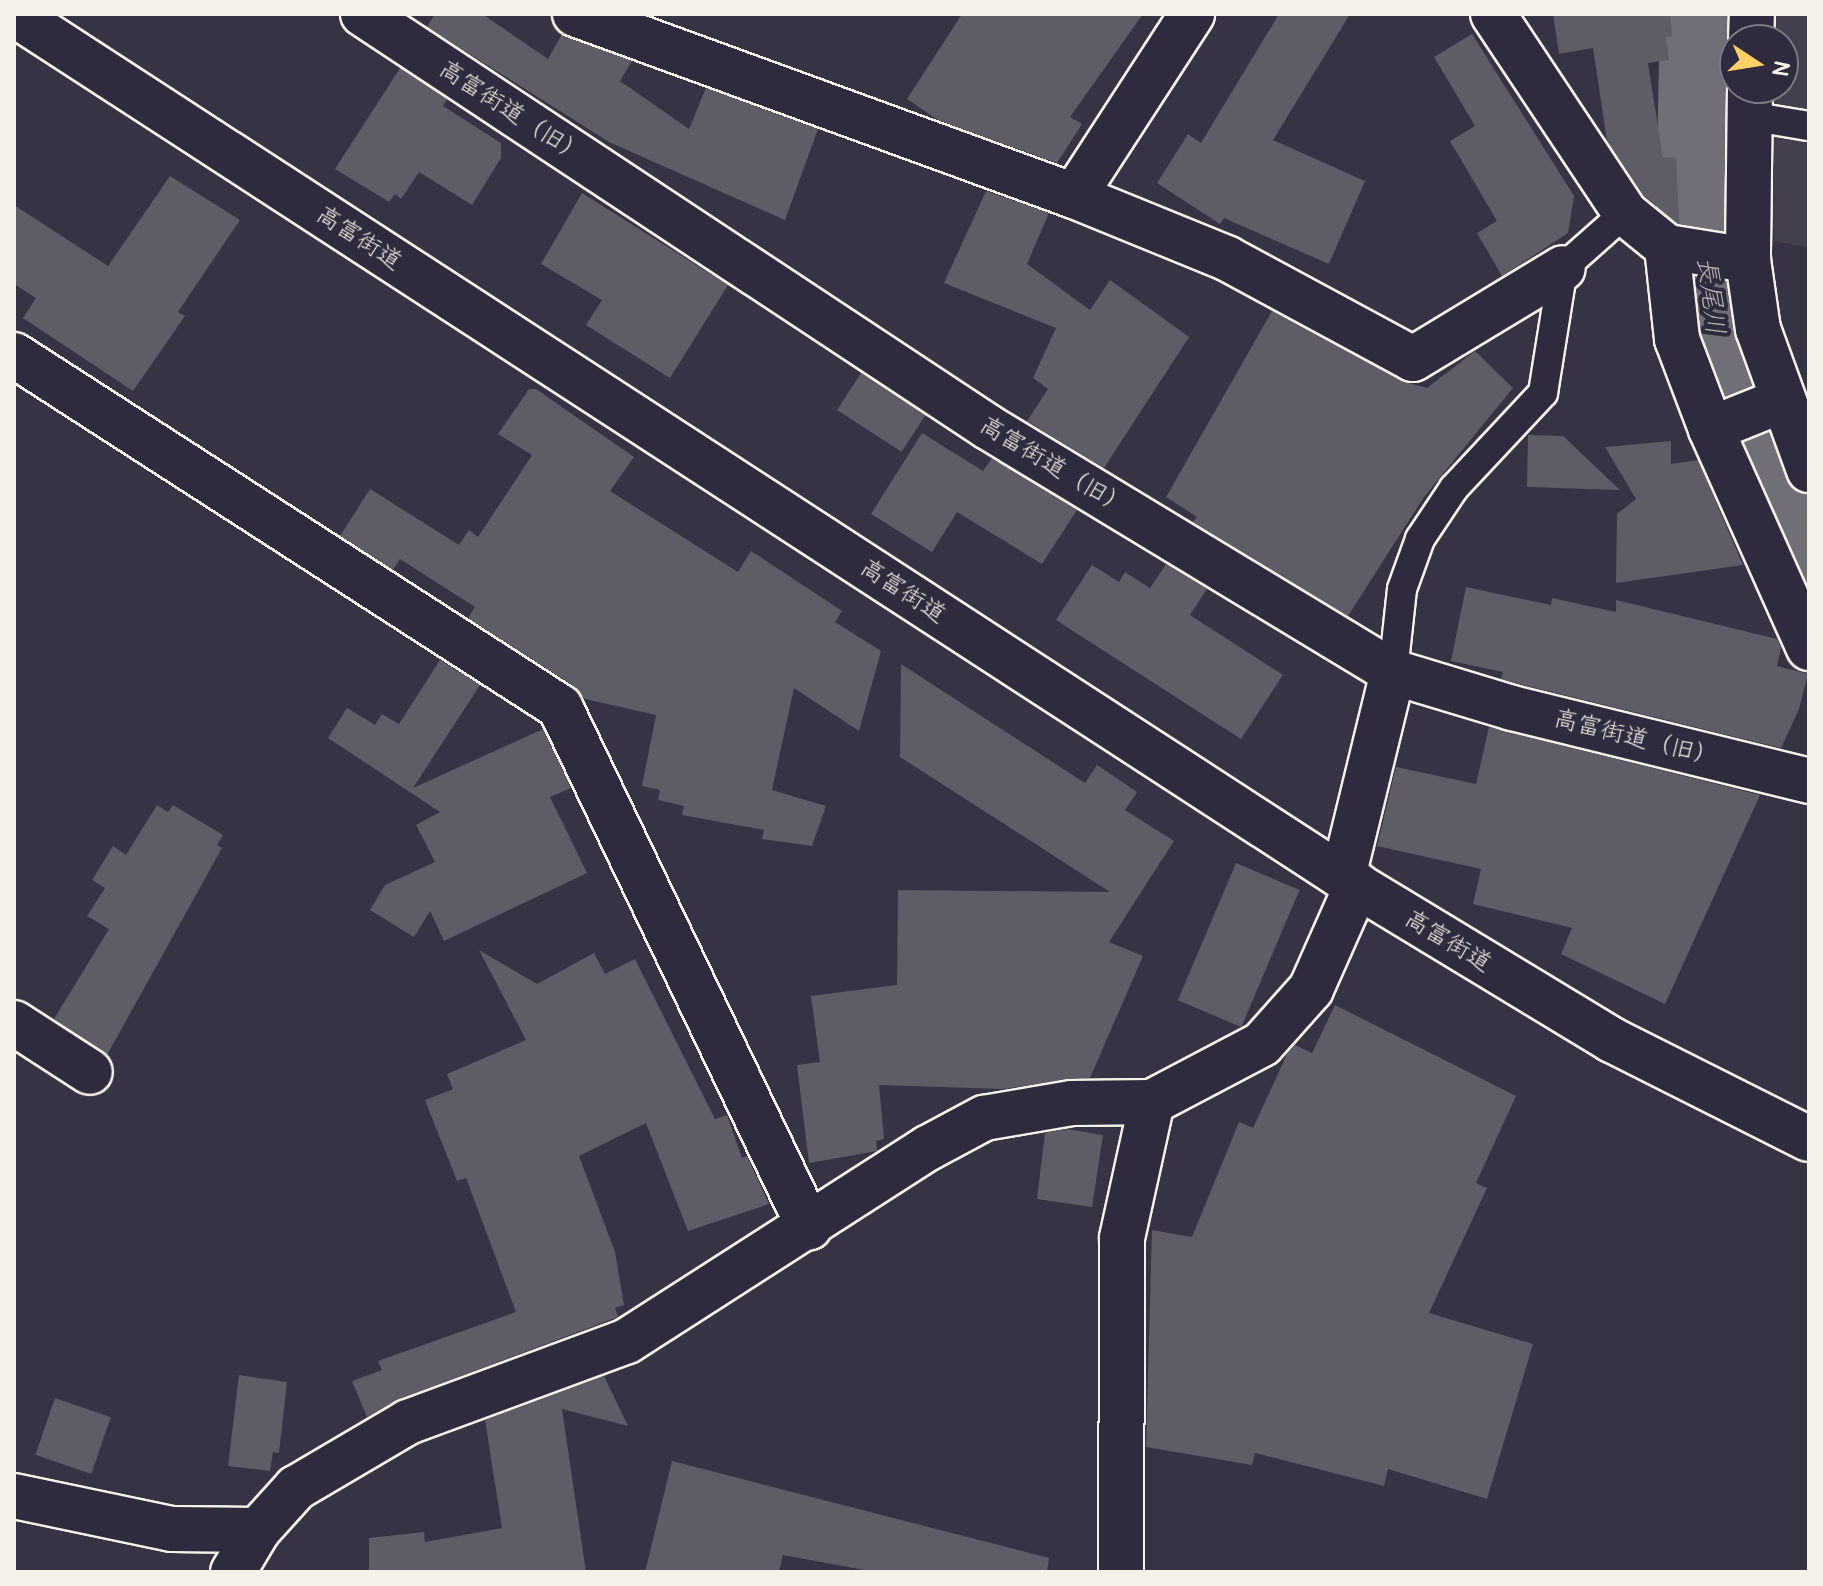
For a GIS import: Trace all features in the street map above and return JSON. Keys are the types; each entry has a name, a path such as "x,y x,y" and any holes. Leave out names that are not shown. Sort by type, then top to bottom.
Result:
{"street":[{"name":"高富街道","path":"14,14 1350,881 1612,1040 1809,1139"},
{"name":"高富街道（旧）","path":"363,14 988,427 1393,672 1512,708 1809,781"},
{"path":"575,14 1074,196 1228,259 1413,359 1563,268"},
{"path":"1074,196 1192,14"},
{"path":"1463,14 1500,28 1625,213 1674,248 1740,259"},
{"path":"1749,104 1740,259 1776,403 1809,470"},
{"path":"1674,248 1677,339 1717,426 1809,648"},
{"path":"14,355 560,707 809,1227"},
{"path":"1717,426 1776,403"},
{"path":"233,1572 258,1530 296,1488 408,1422 627,1341 928,1148 984,1118 1072,1103 1152,1102 1262,1044 1311,989 1350,881 1393,672"},
{"path":"14,1023 90,1072"},
{"path":"1121,1572 1122,1238 1152,1102"},
{"path":"14,1496 172,1529 258,1530"}],"lane":[{"path":"1754,104 1809,126"},
{"path":"1393,672 1402,589 1420,539 1454,488 1543,393 1563,268 1625,213"}],"shaded area":[{"path":"1774,14 1809,14 1809,248 1774,241 1771,104 1799,104 1799,24 1774,24"}],"building":[{"path":"435,14 482,14 548,59 562,34 632,61 620,81 689,129 706,88 818,129 785,220 609,142 427,27"},
{"path":"962,14 1143,14 1070,117 1082,124 1057,163 938,120 907,99"},
{"path":"1279,14 1350,14 1273,140 1365,181 1329,264 1224,218 1220,224 1157,183 1188,134 1201,143"},
{"path":"1553,14 1670,14 1672,36 1666,37 1669,60 1648,63 1663,158 1676,157 1679,224 1644,196 1607,141 1593,48 1559,54"},
{"path":"1472,34 1574,196 1568,233 1502,276 1477,233 1497,221 1450,141 1475,126 1434,57"},
{"path":"400,68 447,99 443,106 501,143 501,158 472,205 419,172 401,199 395,194 389,202 335,169"},
{"path":"170,176 240,220 178,312 185,316 133,391 23,318 36,298 14,284 14,205 108,266"},
{"path":"986,191 1049,213 1027,264 1090,310 1110,280 1189,337 1104,468 1027,421 1048,389 1033,378 1056,328 944,283"},
{"path":"582,193 728,285 670,378 586,325 602,300 541,264"},
{"path":"1272,311 1402,381 1427,388 1475,351 1513,388 1424,497 1348,616 1193,522 1197,517 1166,497"},
{"path":"861,373 926,415 902,452 837,410"},
{"path":"529,389 536,389 634,457 610,491 738,572 751,551 842,611 835,622 881,651 859,731 794,688 772,790 826,806 812,846 762,839 764,830 682,815 684,806 658,800 660,790 642,786 656,715 585,699 574,686 468,618 475,607 400,559 393,570 340,536 370,489 459,545 469,530 478,537 532,455 498,434"},
{"path":"922,433 983,471 992,458 1077,510 1042,564 957,512 932,552 871,514"},
{"path":"1528,435 1563,436 1620,490 1527,487"},
{"path":"1671,441 1671,464 1698,460 1743,565 1616,583 1617,514 1636,499 1605,447"},
{"path":"1166,564 1207,589 1190,615 1283,675 1241,739 1056,620 1092,565 1119,582 1125,572 1150,588"},
{"path":"1466,587 1551,605 1552,598 1616,612 1616,600 1777,639 1781,648 1777,666 1808,674 1799,709 1781,748 1519,684 1501,679 1503,672 1451,661"},
{"path":"440,660 480,685 413,788 543,729 571,788 550,797 587,873 444,941 430,911 414,937 370,910 385,885 435,862 416,825 440,812 328,738 347,708 375,725 382,714 399,724"},
{"path":"901,664 1085,783 1097,765 1137,792 1125,810 1174,841 1109,942 1143,956 1090,1078 1003,1089 879,1085 884,1139 876,1141 877,1151 809,1163 797,1065 820,1062 811,996 897,985 898,890 1110,892 900,757"},
{"path":"1489,727 1760,795 1665,1004 1561,954 1572,928 1473,904 1481,869 1377,846 1396,767 1476,784"},
{"path":"157,805 168,812 173,805 223,835 217,845 222,848 107,1055 54,1019 109,929 87,916 105,888 92,880 113,846 126,855"},
{"path":"1236,863 1300,890 1241,1027 1178,1000"},
{"path":"479,950 537,984 594,953 605,974 635,959 715,1119 727,1115 742,1158 747,1156 769,1204 688,1231 646,1123 579,1156 615,1252 624,1305 615,1308 618,1317 399,1399 367,1417 352,1381 382,1370 378,1361 516,1312 466,1178 457,1181 425,1100 453,1089 447,1074 526,1040"},
{"path":"1335,1005 1516,1096 1476,1183 1487,1188 1429,1313 1533,1344 1487,1499 1388,1469 1384,1486 1255,1453 1252,1465 1146,1447 1152,1230 1192,1237 1239,1122 1253,1128 1287,1054 1295,1045 1312,1053"},
{"path":"1067,1129 1103,1135 1092,1207 1037,1199 1045,1133"},
{"path":"239,1375 287,1382 279,1453 273,1452 270,1471 228,1466"},
{"path":"604,1376 628,1426 562,1409 586,1572 369,1572 369,1538 424,1532 425,1542 502,1528 485,1420"},
{"path":"55,1398 111,1417 91,1474 35,1455"},
{"path":"672,1461 1049,1558 1047,1572 875,1572 783,1555 779,1572 645,1572"}],"waterway":[{"name":"長尾川","path":"1703,14 1699,210 1717,354 1809,559"}]}
